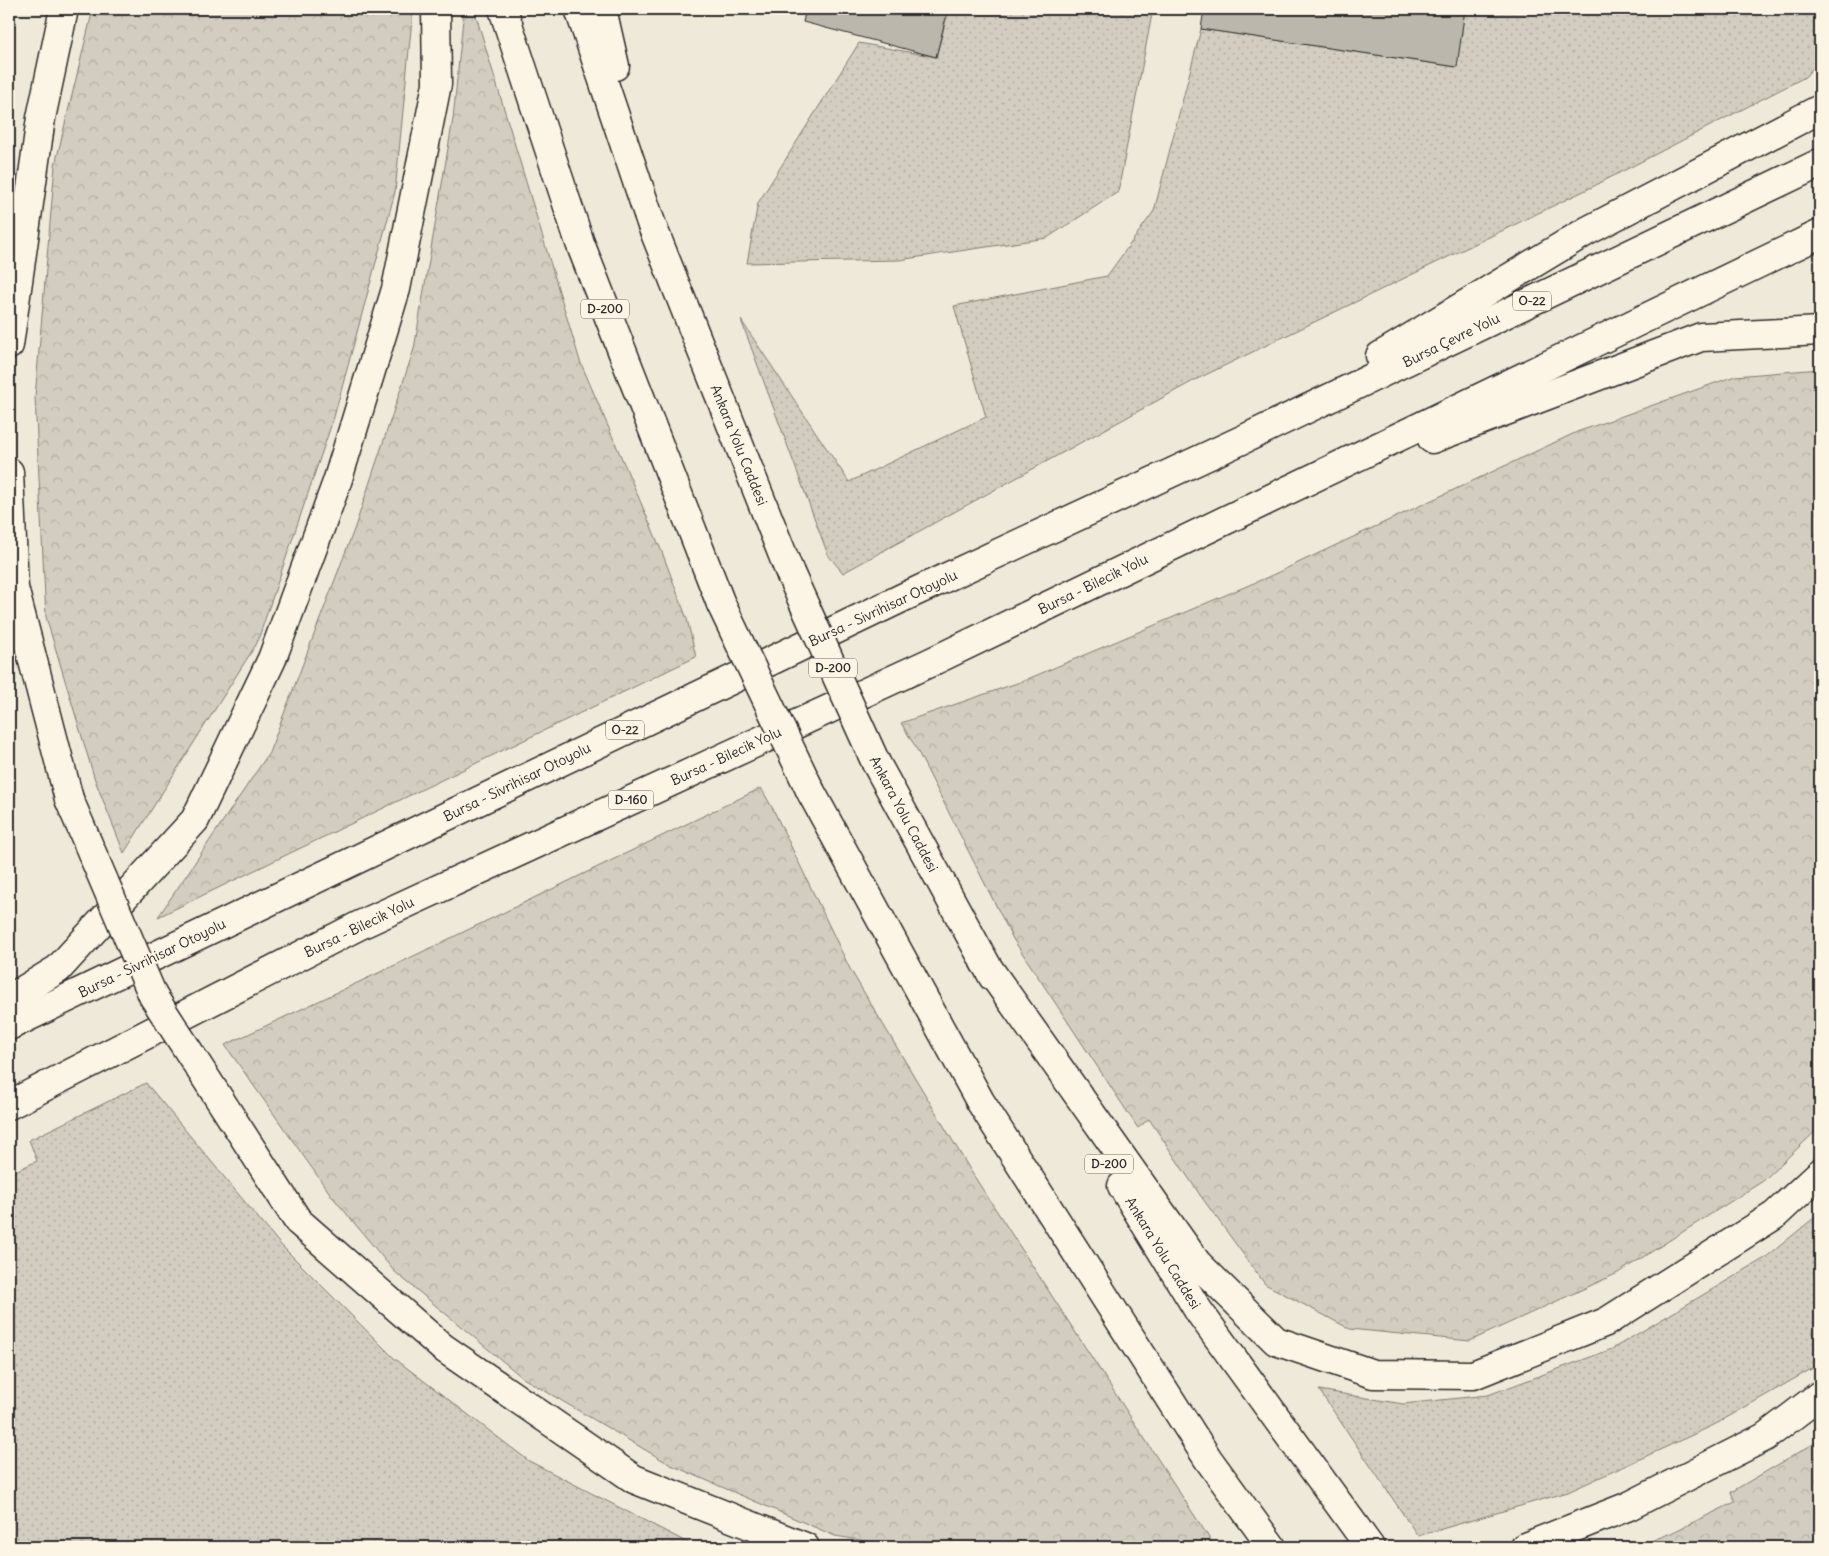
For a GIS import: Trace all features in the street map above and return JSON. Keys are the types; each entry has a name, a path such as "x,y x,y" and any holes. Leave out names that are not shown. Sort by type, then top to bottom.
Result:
{"highway":[{"path":"9,345 41,118 64,9"},
{"path":"9,999 58,969 195,820 272,659 338,482 396,289 437,84 436,9"},
{"name":"D-200","path":"503,9 580,243 721,604 811,792 980,1102 1208,1459 1272,1547"},
{"name":"Ankara Yolu Caddesi","path":"580,9 651,223 790,573 876,763 984,962 1198,1310 1370,1547"},
{"path":"602,9 651,223"},
{"path":"1244,439 1587,231 1820,109"},
{"name":"Bursa Çevre Yolu","path":"1244,439 1820,163"},
{"path":"1258,505 1820,234"},
{"path":"1258,505 1701,337 1820,331"},
{"name":"Bursa - Sivrihisar Otoyolu","path":"9,1026 886,606 1244,439"},
{"path":"9,472 14,588 69,799 153,996 298,1221 442,1347 634,1479 806,1547"},
{"name":"Bursa - Bilecik Yolu","path":"9,1105 360,925 920,667 1258,505"},
{"path":"984,962 1197,1263 1276,1341 1374,1374 1473,1374 1606,1322 1775,1215 1820,1173"},
{"path":"1526,1547 1629,1506 1765,1437 1820,1395"}],"green space":[{"path":"93,9 413,9 395,192 334,417 257,643 124,853 95,780 46,617 35,397 55,165"},
{"path":"464,9 474,9 580,361 662,552 687,619 696,657 158,917 269,753 355,527 414,349 453,119"},
{"path":"949,9 1153,9 1118,192 1047,238 899,260 747,263 758,203 859,43 936,57"},
{"path":"1465,9 1820,9 1820,59 1805,77 1592,187 1195,380 843,573 828,555 741,320 849,482 986,417 954,306 1107,276 1154,211 1201,29 1456,67"},
{"path":"1820,369 1820,1127 1763,1181 1618,1273 1470,1341 1350,1329 1265,1284 1200,1195 1149,1119 1138,1128 1013,939 915,746 901,723 1023,681 1268,577 1577,432 1735,376"},
{"path":"761,788 773,809 850,969 972,1173 1215,1547 903,1547 835,1536 671,1465 523,1378 394,1271 331,1195 225,1045"},
{"path":"146,1083 279,1243 394,1358 529,1461 696,1547 496,1547 472,1543 471,1547 9,1547 9,1174 37,1161 29,1140"},
{"path":"1820,1213 1820,1364 1714,1425 1568,1492 1418,1536 1319,1390 1403,1404 1488,1395 1612,1349 1765,1258"},
{"path":"1820,1440 1820,1547 1636,1547 1671,1533 1735,1502 1731,1492"}],"building":[{"path":"806,9 948,9 936,57 803,22"},
{"path":"1204,9 1465,9 1457,67 1201,29"},
{"path":"472,1543 496,1547 471,1547"}]}
